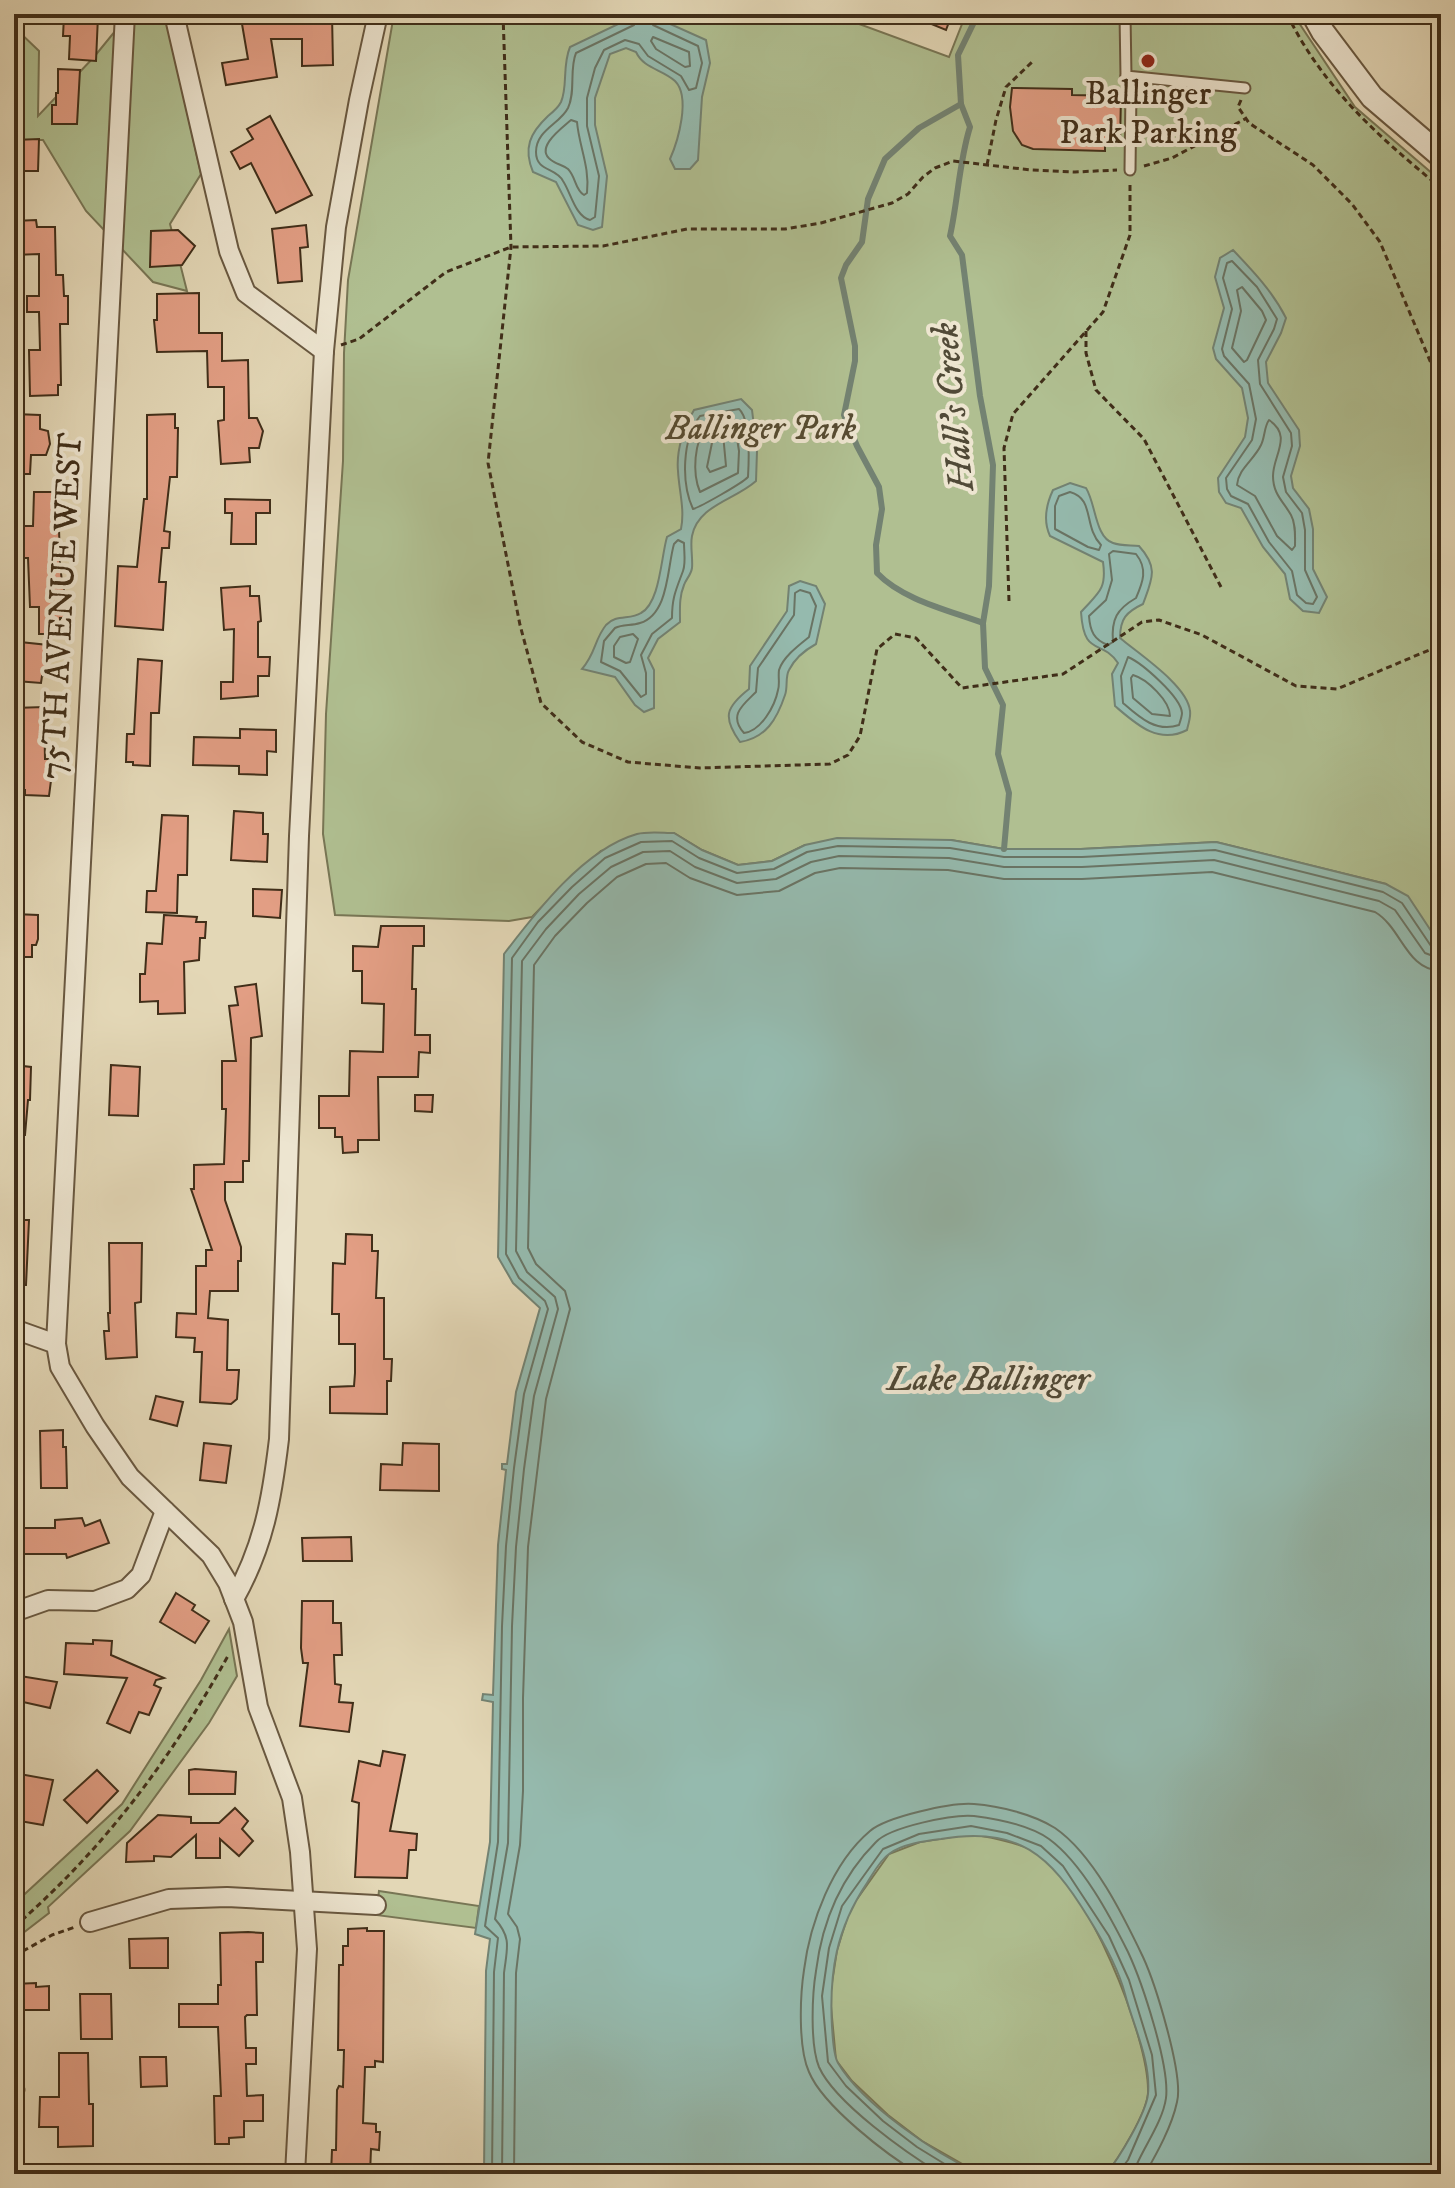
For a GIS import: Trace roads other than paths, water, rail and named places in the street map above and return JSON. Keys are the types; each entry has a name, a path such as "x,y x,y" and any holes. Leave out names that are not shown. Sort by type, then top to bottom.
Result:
{"street":[{"name":"75TH AVENUE WEST","path":"56,1344 125,14"},
{"path":"174,14 229,251 246,293 324,351"},
{"path":"234,1599 256,1558 268,1514 279,1439 299,836 324,351 336,227 378,14"},
{"path":"1313,14 1372,97 1441,156"},
{"path":"14,1329 56,1344 60,1367 95,1426 130,1477 211,1555 228,1583 243,1622 258,1707 292,1798 300,1852 307,1949 295,2174"},
{"path":"14,1612 48,1600 95,1601 127,1589 141,1575 165,1511"},
{"path":"90,1922 169,1899 303,1899 376,1905"}],"lane":[{"path":"1125,14 1126,76 1131,90 1130,170"},
{"path":"1126,76 1245,88"}],"water":[{"path":"639,14 648,14 706,40 710,63 702,97 698,160 690,169 675,169 670,159 683,108 680,88 675,81 648,65 636,52 626,48 610,54 595,98 595,125 607,176 602,227 593,230 578,225 556,182 533,172 529,156 530,141 542,122 561,102 570,47"},
{"path":"1233,250 1269,291 1286,318 1266,362 1268,383 1299,430 1300,446 1291,476 1293,488 1309,509 1313,529 1313,569 1327,597 1319,613 1303,611 1290,599 1285,574 1263,547 1241,508 1226,503 1219,492 1218,478 1245,437 1248,418 1242,388 1216,359 1213,348 1224,308 1215,277 1220,258"},
{"path":"741,399 752,410 757,451 756,481 709,510 696,526 691,540 691,573 681,594 680,622 658,639 648,658 654,670 654,708 644,712 635,705 615,677 582,669 606,625 614,619 641,613 652,600 667,537 681,529 678,455 694,410"},
{"path":"1070,483 1086,488 1099,527 1107,540 1139,546 1149,561 1152,574 1143,604 1125,617 1120,638 1181,691 1190,711 1187,730 1176,734 1157,734 1139,725 1115,706 1112,674 1118,663 1090,642 1081,612 1102,585 1103,562 1050,536 1047,525 1047,507 1053,490"},
{"path":"800,581 816,586 825,604 816,644 791,666 782,704 769,726 757,736 740,742 729,719 731,707 749,689 750,666 787,611 789,586"},
{"name":"Lake Ballinger","path":"674,833 702,850 738,865 772,861 805,845 837,838 951,840 1004,849 1081,849 1216,842 1386,884 1408,896 1441,946 1441,2174 1106,2174 1137,2124 1148,2094 1144,2056 1118,1974 1074,1895 1045,1862 1030,1850 1012,1842 968,1836 907,1845 889,1854 880,1863 856,1900 837,1952 832,1988 832,2027 838,2063 865,2095 922,2141 980,2174 484,2174 486,1971 490,1939 475,1934 490,1842 493,1702 482,1700 483,1694 493,1695 498,1545 506,1470 502,1469 502,1464 507,1464 516,1392 540,1308 513,1283 498,1257 504,954 563,884 598,853 637,834"}],"waterway":[{"name":"Hall's Creek","path":"978,14 958,55 961,104 970,127 950,236 962,255 980,396 993,465 989,586 983,623 985,668 1003,705 998,754 1009,793 1004,849"},
{"path":"961,104 919,128 885,159 868,199 862,242 841,278 855,346 844,415 879,487 882,509 876,545 877,573 913,597 983,623"}],"place":[{"name":"Ballinger Park Parking","path":"1148,61"}],"park label":[{"name":"Ballinger Park","path":"761,429"}]}
